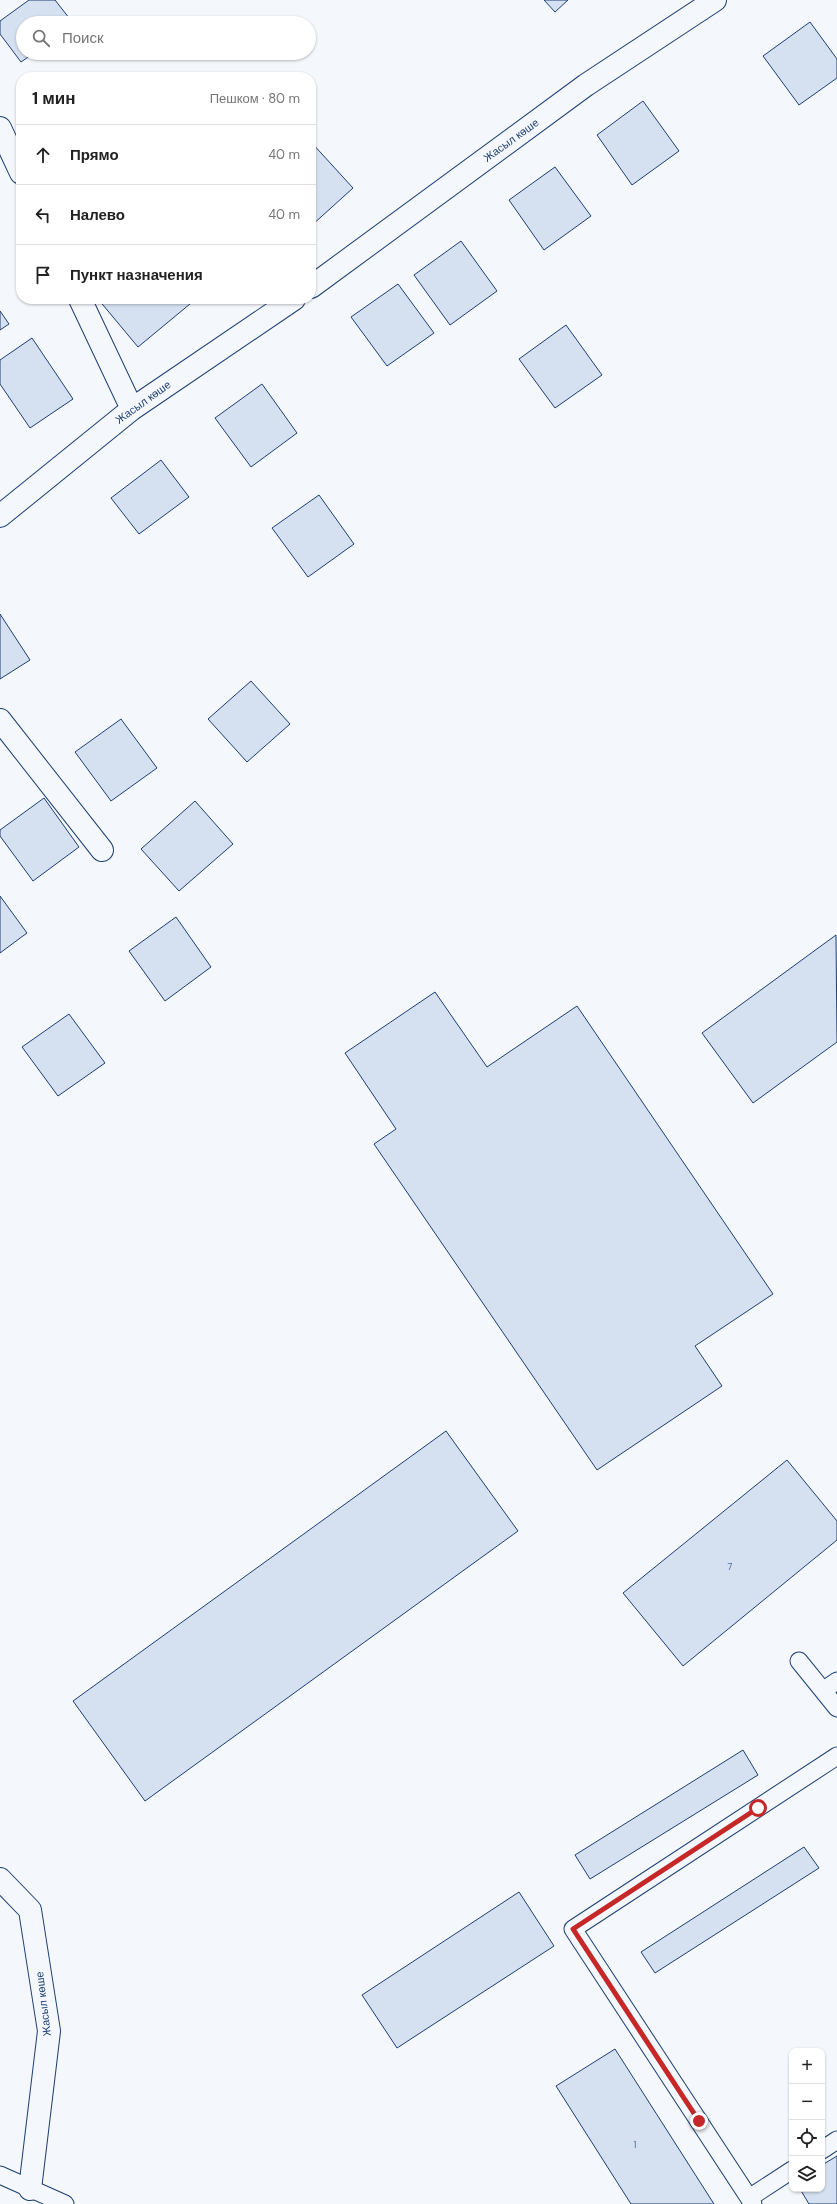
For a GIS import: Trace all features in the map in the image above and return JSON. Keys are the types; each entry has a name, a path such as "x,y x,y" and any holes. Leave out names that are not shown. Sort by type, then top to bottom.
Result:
{"street":[{"name":"Жасыл көше","path":"316,284 586,85 715,0"},
{"path":"0,128 16,162"},
{"path":"82,304 132,409"},
{"name":"Жасыл көше","path":"0,516 132,409 287,304"},
{"path":"0,720 102,850"},
{"name":"Жасыл көше","path":"0,1879 30,1910 49,2032 30,2189"}],"lane":[{"path":"799,1661 831,1685 837,1708"},
{"path":"789,2172 751,2201 573,1929 837,1756"},
{"path":"825,2148 837,2140"},
{"path":"0,2175 65,2204"}],"building":[{"path":"29,0 55,0 68,16 16,16 16,55 0,34 0,21"},
{"path":"544,0 568,0 555,12"},
{"path":"810,22 837,59 837,78 799,105 763,56"},
{"path":"643,101 679,151 632,185 597,135"},
{"path":"316,147 353,188 316,221"},
{"path":"555,167 591,216 544,250 509,200"},
{"path":"461,241 497,291 450,325 414,275"},
{"path":"398,284 434,333 387,366 351,317"},
{"path":"102,304 190,304 138,347"},
{"path":"0,311 9,324 0,330"},
{"path":"566,325 602,375 555,408 519,359"},
{"path":"32,338 73,399 30,428 0,384 0,360"},
{"path":"262,384 297,433 251,467 215,418"},
{"path":"161,460 189,497 139,534 111,498"},
{"path":"319,495 354,544 308,577 272,528"},
{"path":"0,614 30,660 0,679"},
{"path":"251,681 290,724 247,762 208,719"},
{"path":"121,719 157,768 111,801 75,752"},
{"path":"44,798 79,847 33,881 0,836 0,830"},
{"path":"195,801 233,844 179,891 141,849"},
{"path":"0,896 27,933 0,953"},
{"path":"176,917 211,967 165,1001 129,951"},
{"path":"836,935 837,1042 753,1103 702,1033"},
{"path":"435,992 487,1067 577,1006 773,1294 695,1346 722,1386 597,1470 374,1144 396,1129 345,1053"},
{"path":"69,1014 105,1063 58,1096 22,1047"},
{"path":"446,1431 518,1531 145,1801 73,1701"},
{"path":"787,1460 837,1521 837,1540 683,1666 623,1593"},
{"path":"743,1750 758,1775 590,1879 575,1855"},
{"path":"804,1847 819,1868 655,1973 641,1952"},
{"path":"519,1892 554,1946 397,2048 362,1995"},
{"path":"615,2049 714,2204 631,2204 556,2086"},
{"path":"837,2156 837,2204 809,2204 802,2192 825,2192 825,2163"}],"route":[{"path":"699,2121 573,1929 758,1808"}]}
